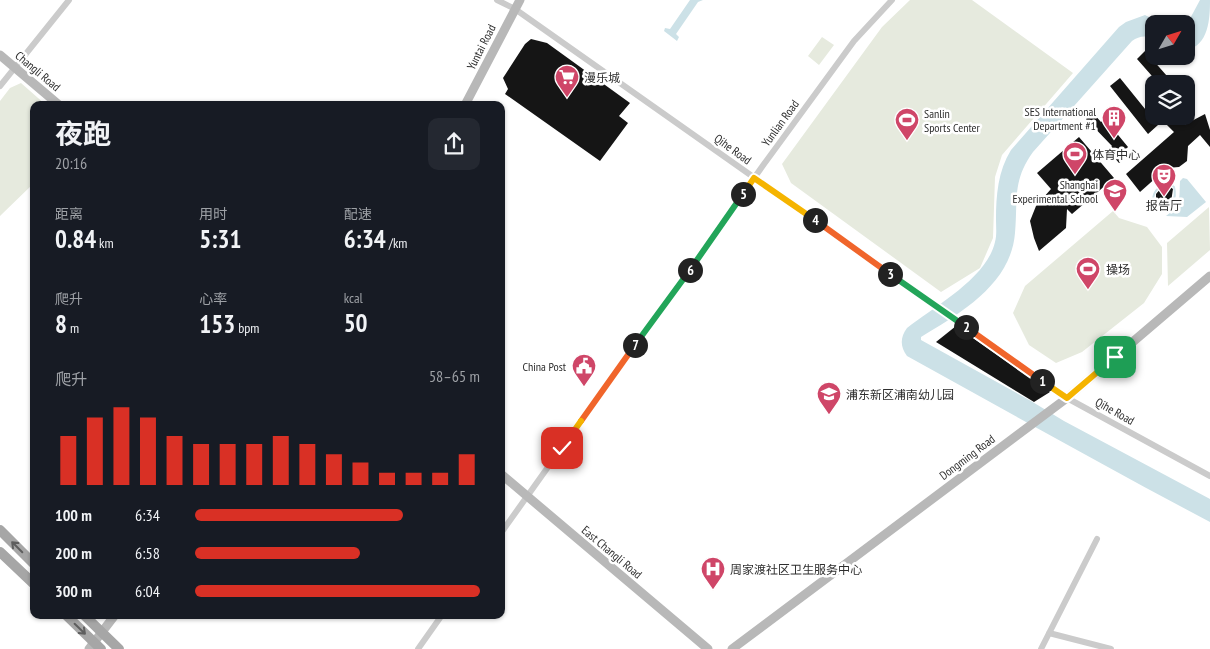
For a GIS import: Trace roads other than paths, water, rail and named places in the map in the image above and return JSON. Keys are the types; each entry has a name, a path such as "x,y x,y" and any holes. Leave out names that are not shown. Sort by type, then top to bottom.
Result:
{"main road":[{"name":"Yuntai Road","path":"467,101 520,0"},
{"name":"Changli Road","path":"0,55 54,101"},
{"name":"Dongming Road","path":"732,649 1067,398 1210,276"},
{"name":"East Changli Road","path":"505,477 708,649"},
{"path":"0,530 30,560"},
{"path":"0,552 30,580"},
{"path":"70,619 95,647 102,632 112,619"},
{"path":"88,619 119,649"}],"street":[{"path":"0,86 68,0"},
{"name":"Qihe Road","path":"497,0 515,10 1067,398 1210,476"},
{"name":"Yunlian Road","path":"505,528 854,41 892,0"},
{"path":"1041,649 1097,539"},
{"path":"418,649 439,619"},
{"path":"1049,633 1111,649"}],"waterway":[{"path":"1170,184 1174,187 1174,199 1170,205 1159,210 1153,205 1153,197 1156,190 1170,184"}],"place":[{"name":"漫乐城","path":"567,98"},
{"name":"SES International Department #1","path":"1114,139"},
{"name":"Sanlin Sports Center","path":"907,141"},
{"name":"体育中心","path":"1075,175"},
{"name":"报告厅","path":"1164,197"},
{"name":"Shanghai Experimental School","path":"1115,212"},
{"name":"操场","path":"1088,290"},
{"name":"China Post","path":"584,387"},
{"name":"浦东新区浦南幼儿园","path":"829,415"},
{"name":"周家渡社区卫生服务中心","path":"713,590"}]}
